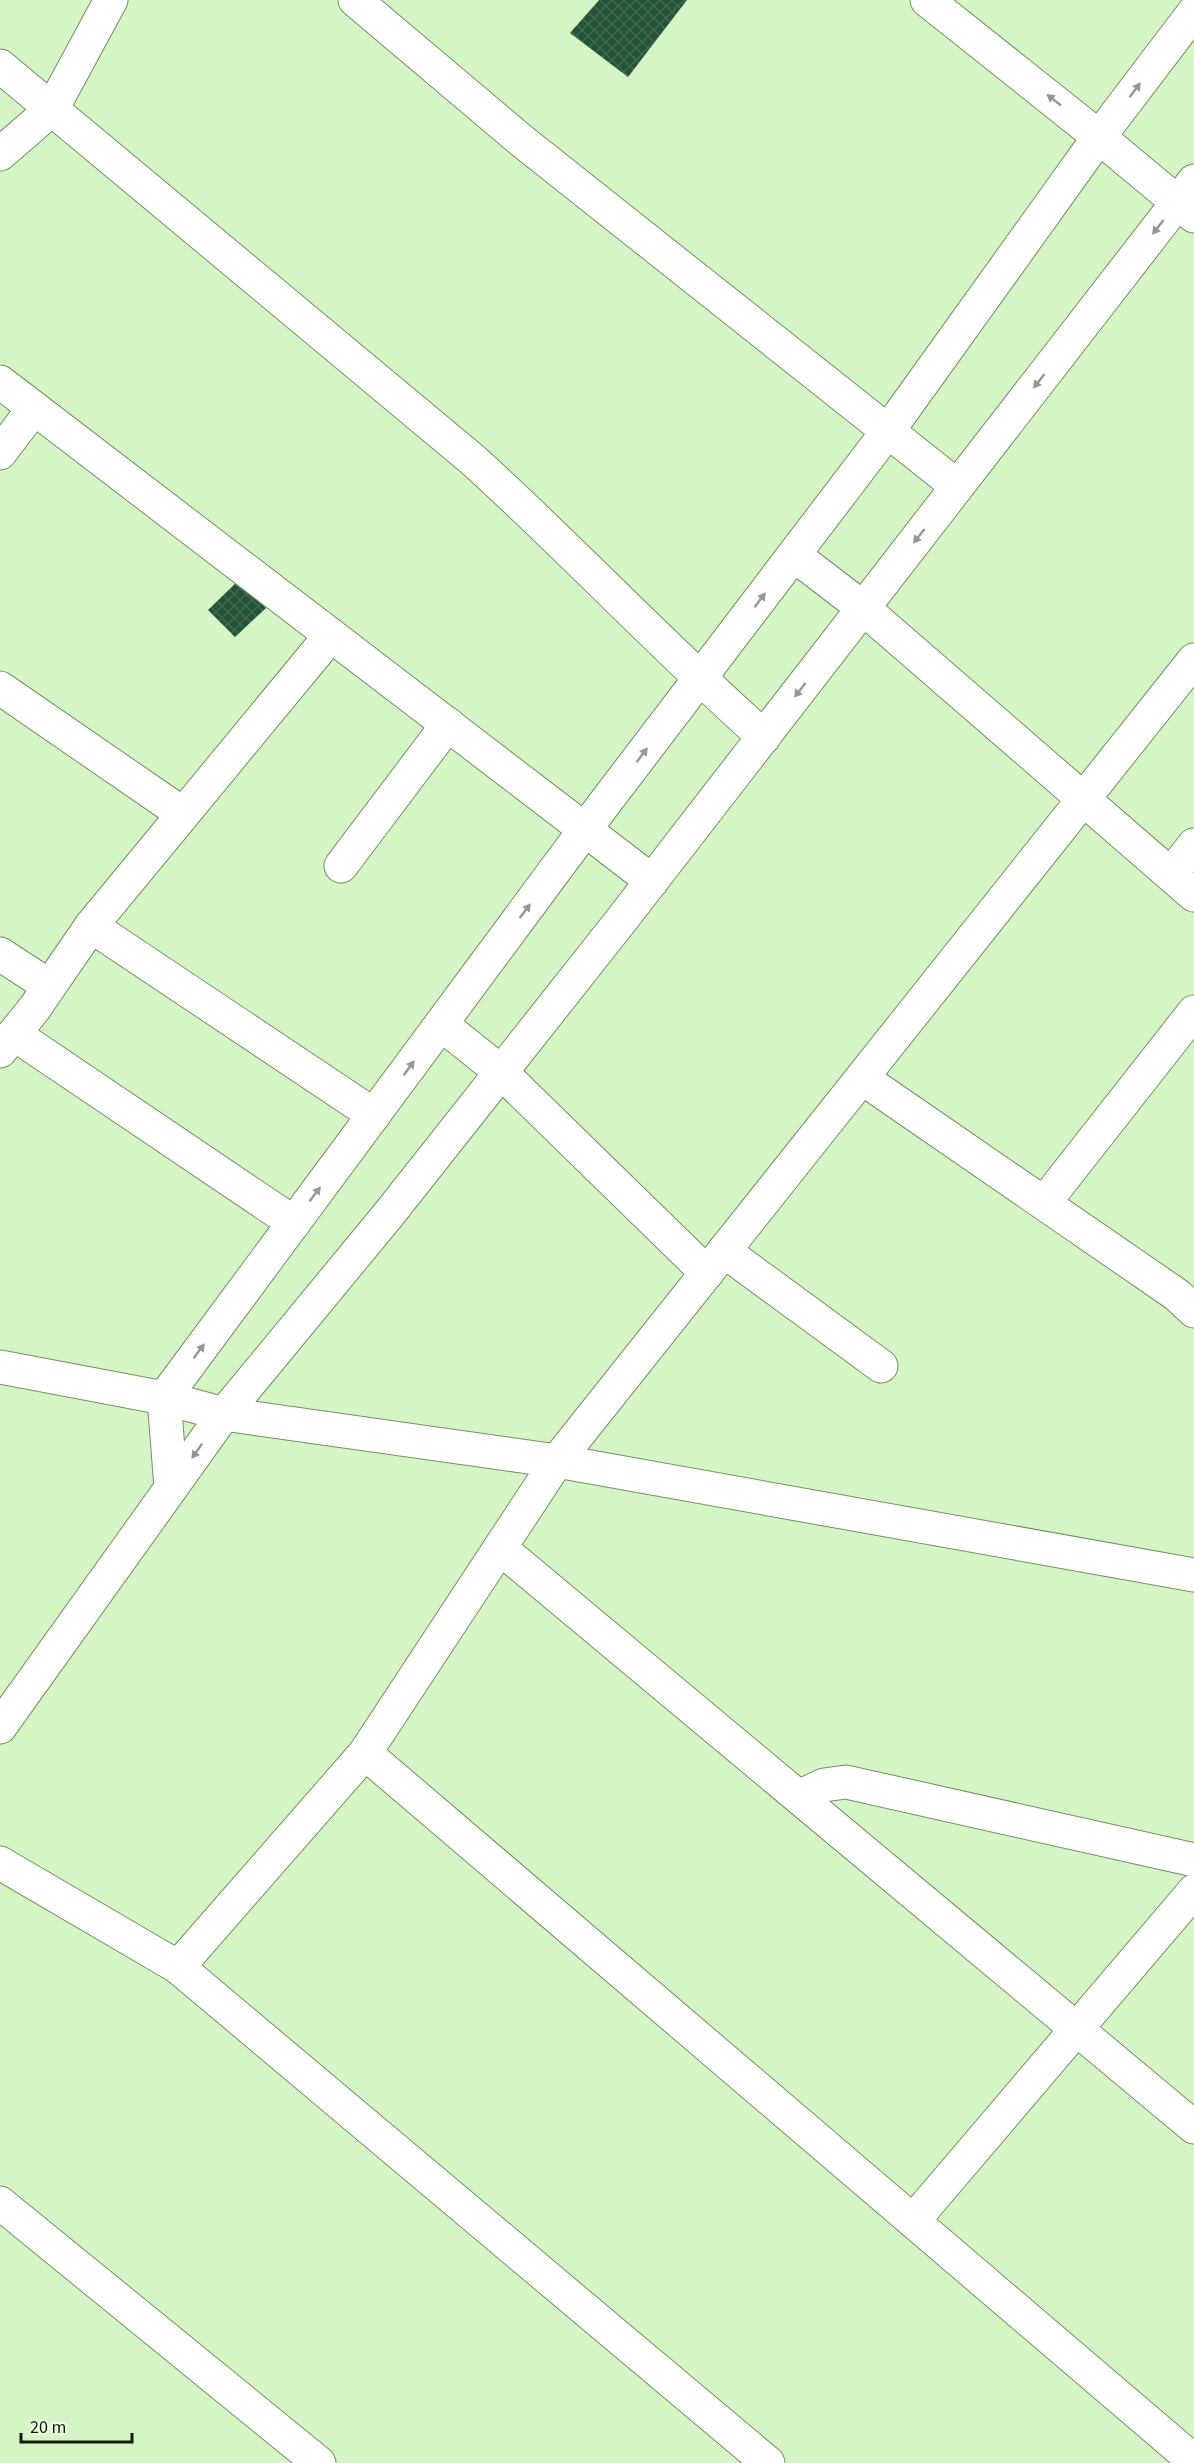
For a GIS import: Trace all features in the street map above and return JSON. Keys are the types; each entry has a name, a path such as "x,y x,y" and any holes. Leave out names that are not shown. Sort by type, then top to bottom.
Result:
{"street":[{"path":"0,154 52,109 111,0"},
{"path":"355,0 522,141 957,486"},
{"path":"0,1727 224,1413 501,1072 652,881 957,486 1188,200 1099,137 927,0"},
{"path":"171,1488 164,1398 585,829 888,431 1099,137 1194,12"},
{"path":"0,66 473,460 528,510 699,680 764,737"},
{"path":"0,382 652,881"},
{"path":"0,453 34,408"},
{"path":"794,555 863,608 1182,884 1194,845"},
{"path":"294,1223 7,1042 91,926 331,635"},
{"path":"178,1967 365,1753 557,1461 1194,660"},
{"path":"0,688 183,814"},
{"path":"341,866 448,724"},
{"path":"91,926 374,1115"},
{"path":"0,954 49,987"},
{"path":"1044,1203 1194,1012"},
{"path":"441,1024 501,1072 715,1262 881,1366"},
{"path":"862,1078 1177,1295 1194,1311"},
{"path":"0,1367 164,1398 224,1413 557,1461 1194,1575"},
{"path":"500,1548 1194,2127"},
{"path":"365,1753 1194,2462"},
{"path":"799,1797 824,1785 846,1782 866,1785 1194,1860"},
{"path":"0,1863 178,1967 768,2463"},
{"path":"913,2221 1194,1891"},
{"path":"0,2203 319,2463"}],"building":[{"path":"599,0 687,0 628,77 570,33"},
{"path":"238,581 266,608 235,637 208,610"}]}
